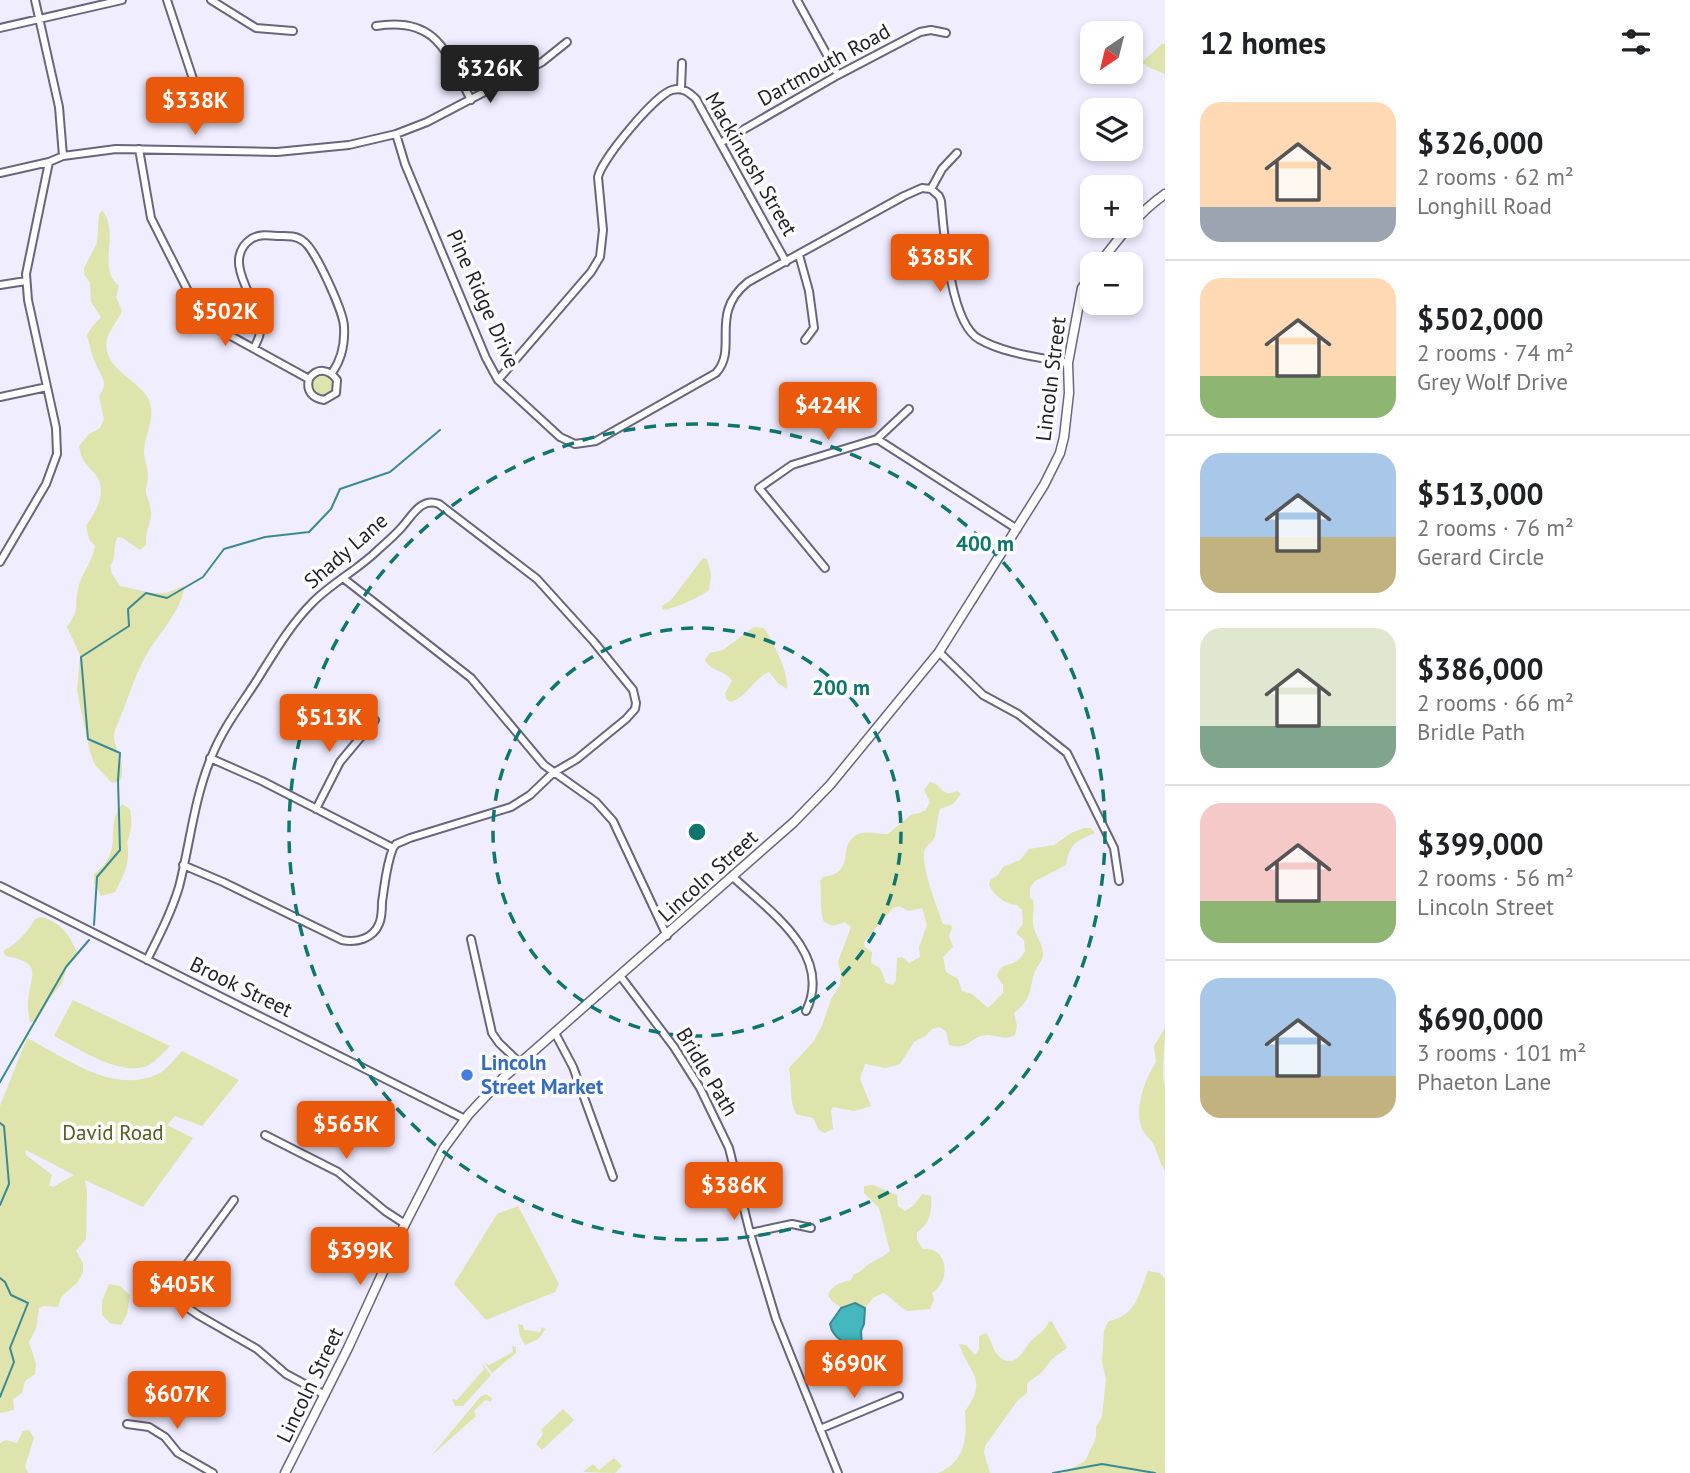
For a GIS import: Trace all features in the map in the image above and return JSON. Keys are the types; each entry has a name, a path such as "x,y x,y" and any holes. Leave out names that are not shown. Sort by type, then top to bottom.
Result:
{"main road":[{"path":"1109,252 1118,239 1165,194"},
{"name":"Lincoln Street","path":"285,1473 325,1395 405,1224 444,1148 465,1119 520,1063 794,822 830,785 939,652 1044,485 1059,453 1067,419 1068,363 1080,299"}],"street":[{"path":"36,0 59,107 63,156"},
{"path":"0,28 122,0"},
{"path":"167,0 195,85"},
{"path":"211,0 256,28 293,32"},
{"path":"797,0 838,75"},
{"path":"376,26 410,26 430,33 447,54 471,100"},
{"name":"Dartmouth Road","path":"722,142 838,75 920,32 931,30 946,33"},
{"path":"0,173 49,162 63,156 116,149 276,152 349,145 397,134 427,122 542,62 567,42"},
{"name":"Mackintosh Street","path":"681,89 682,63"},
{"name":"Mackintosh Street","path":"498,380 591,272 600,257 603,230 598,177 603,162 663,94 674,89 681,89 696,99 786,262"},
{"name":"Pine Ridge Drive","path":"397,134 405,164 486,358 498,380 560,436 575,444 596,440 716,373 721,368 724,356 731,299 748,282 905,196 922,188 931,189"},
{"path":"139,149 151,218 196,307 220,330 309,379"},
{"path":"957,153 942,169 931,189 941,201 955,299 962,321 977,338 1014,352 1068,363"},
{"path":"0,562 35,505 55,462 57,446 56,428 27,300 26,281 49,162"},
{"path":"254,348 261,331 260,321 242,276 240,252 253,238 260,235 294,236 302,240 316,255 345,324 343,353 332,373"},
{"path":"799,255 814,317 814,328 805,340"},
{"path":"0,285 26,281"},
{"path":"317,371 332,373 337,380 336,393 324,400 316,398 307,386 309,379 317,371"},
{"path":"0,397 47,387"},
{"path":"825,568 759,488 792,465 877,439 909,409"},
{"path":"877,439 1017,529"},
{"name":"Shady Lane","path":"147,960 169,916 210,758 230,721 298,618 313,602 370,558 418,507 434,502 463,521 537,579 633,690 635,709 626,719 577,760 552,773"},
{"path":"343,578 471,678 552,773 596,802 614,821 667,936"},
{"path":"939,652 983,695 1018,715 1067,752 1114,848 1119,881"},
{"path":"316,809 340,762 375,720"},
{"path":"210,758 262,781 393,848"},
{"path":"183,865 342,940 361,940 373,933 380,924 387,864 396,844 511,807 530,795 552,773"},
{"path":"733,877 798,940 812,977 813,997 806,1011"},
{"name":"Brook Street","path":"0,887 465,1119"},
{"path":"471,939 492,1033 520,1063"},
{"name":"Bridle Path","path":"621,976 674,1047 712,1109 729,1148 750,1233 776,1319 838,1473"},
{"path":"555,1033 573,1067 613,1177"},
{"path":"265,1135 338,1172 405,1224"},
{"path":"234,1200 172,1286 172,1297 257,1349 286,1374 325,1395"},
{"path":"750,1233 792,1224 811,1228"},
{"path":"820,1429 899,1396"},
{"path":"127,1424 149,1427 165,1437 178,1453 214,1473"}],"green space":[{"path":"1165,44 1165,74 1148,67 1143,61"},
{"path":"102,210 109,229 109,270 112,279 119,286 116,297 122,311 108,336 107,350 116,367 146,395 151,409 144,451 148,477 146,493 151,514 146,545 140,550 118,537 110,566 120,586 152,593 166,593 184,586 176,611 140,668 114,733 122,775 120,781 112,783 95,765 90,752 77,691 80,655 67,627 76,611 80,583 94,552 95,546 89,539 86,526 101,494 99,480 83,459 79,446 89,434 100,428 104,419 99,397 104,381 93,358 87,335 101,317 91,302 90,283 84,274 84,268 97,243 99,215"},
{"path":"323,375 331,378 334,386 331,394 323,397 315,394 312,386 315,378"},
{"path":"703,558 707,559 711,574 709,590 686,603 662,610 662,606 671,600"},
{"path":"754,627 764,628 772,641 783,666 787,689 769,672 730,702 725,693 732,681 705,660 710,653 723,650"},
{"path":"930,782 944,792 957,791 961,794 953,804 940,809 935,836 925,849 925,865 943,924 951,925 952,928 949,936 953,947 943,957 946,972 958,979 962,991 972,994 988,1008 1003,993 1003,985 997,976 999,972 1019,959 1025,951 1024,940 1016,933 1023,924 1022,910 997,896 989,885 990,880 998,875 1003,867 1020,860 1029,849 1054,845 1084,828 1091,828 1095,833 1075,844 1066,865 1035,881 1030,887 1033,925 1043,954 1026,1000 1014,1013 1017,1026 1015,1035 1004,1038 981,1036 965,1045 956,1046 949,1045 946,1031 939,1027 932,1029 914,1042 900,1064 886,1068 865,1064 860,1079 871,1106 854,1111 833,1107 833,1129 824,1133 819,1130 813,1118 796,1114 792,1103 789,1068 813,1042 822,1026 831,999 840,985 838,962 851,927 845,922 833,926 824,922 820,881 840,870 847,846 855,836 866,833 888,834 911,815 925,811 930,802 924,790","holes":["899,906 909,911 922,908 927,925 919,947 920,957 909,963 902,957 897,958 896,980 893,985 886,983 880,968 871,963 872,952 865,947 864,942 893,908"]},
{"path":"122,804 130,809 131,818 127,862 115,892 101,896 94,882 94,874 109,856 114,822"},
{"path":"41,917 64,930 77,952 62,983 36,1022 30,1022 28,1003 32,970 30,965 6,956 3,951 21,938 35,919"},
{"name":"David Road","path":"73,1000 170,1046 152,1063 138,1068 113,1065 87,1054 54,1036"},
{"path":"1165,1028 1165,1170 1154,1145 1142,1129 1139,1110 1145,1084 1156,1062 1154,1046"},
{"path":"27,1038 74,1064 107,1077 141,1079 158,1074 182,1051 239,1080 202,1126 175,1116 167,1125 193,1138 143,1207 85,1180 86,1239 76,1251 83,1263 83,1272 78,1282 61,1297 58,1307 39,1308 36,1329 29,1342 36,1364 35,1374 25,1381 22,1393 13,1399 14,1410 0,1413 0,1106","holes":["26,1150 74,1175 53,1187 49,1185 52,1175 26,1155"]},
{"path":"873,1185 897,1195 898,1206 905,1211 913,1206 922,1194 931,1196 929,1216 925,1225 917,1232 917,1240 923,1249 938,1253 942,1259 944,1273 938,1288 932,1293 934,1300 930,1309 907,1311 883,1293 873,1298 865,1308 855,1303 841,1308 828,1295 834,1286 851,1280 854,1274 890,1251 879,1208 864,1193 864,1186"},
{"path":"518,1206 559,1284 555,1292 486,1320 454,1284 497,1214"},
{"path":"1148,1271 1160,1273 1165,1279 1165,1473 1063,1473 1085,1461 1096,1438 1096,1427 1102,1417 1106,1379 1102,1362 1104,1330 1109,1321 1131,1309"},
{"path":"109,1284 120,1286 130,1295 127,1314 121,1325 110,1323 102,1315 102,1301"},
{"path":"1052,1321 1067,1348 1027,1383 1027,1393 1018,1400 985,1446 984,1453 990,1473 938,1473 954,1462 963,1448 965,1411 976,1391 975,1377 959,1344 966,1345 975,1355 979,1350 979,1336 986,1333 996,1353 1003,1359 1014,1360"},
{"path":"518,1324 523,1325 524,1330 540,1332 542,1327 546,1329 538,1339 525,1345"},
{"path":"512,1346 516,1347 516,1353 492,1373 484,1362 489,1365 513,1352"},
{"path":"482,1363 491,1375 463,1406 455,1406 452,1399 457,1400 484,1369"},
{"path":"486,1394 492,1398 491,1402 485,1400 474,1411 476,1416 431,1456 481,1396"},
{"path":"563,1409 574,1420 542,1450 536,1444 543,1434 541,1430"},
{"path":"29,1430 34,1438 25,1466 28,1473 0,1473 0,1443 6,1440 17,1443 23,1431"},
{"path":"614,1458 622,1466 615,1473 583,1472 593,1464 599,1470"}],"water":[{"path":"855,1303 865,1308 861,1331 862,1345 842,1340 834,1334 830,1324 841,1308"}],"waterway":[{"path":"94,925 97,877 120,850 120,753 88,739 81,657 129,626 128,609 146,593 167,598 203,577 224,549 265,537 309,532 331,509 340,489 390,472 440,430"},
{"path":"0,1082 66,967 89,940"},
{"path":"0,1123 4,1126 9,1184 0,1205"},
{"path":"0,1278 11,1295 28,1303 10,1348 14,1362 0,1397"},
{"path":"1053,1473 1102,1464 1155,1473"}],"place":[{"name":"Lincoln Street Market","path":"467,1075"}]}
